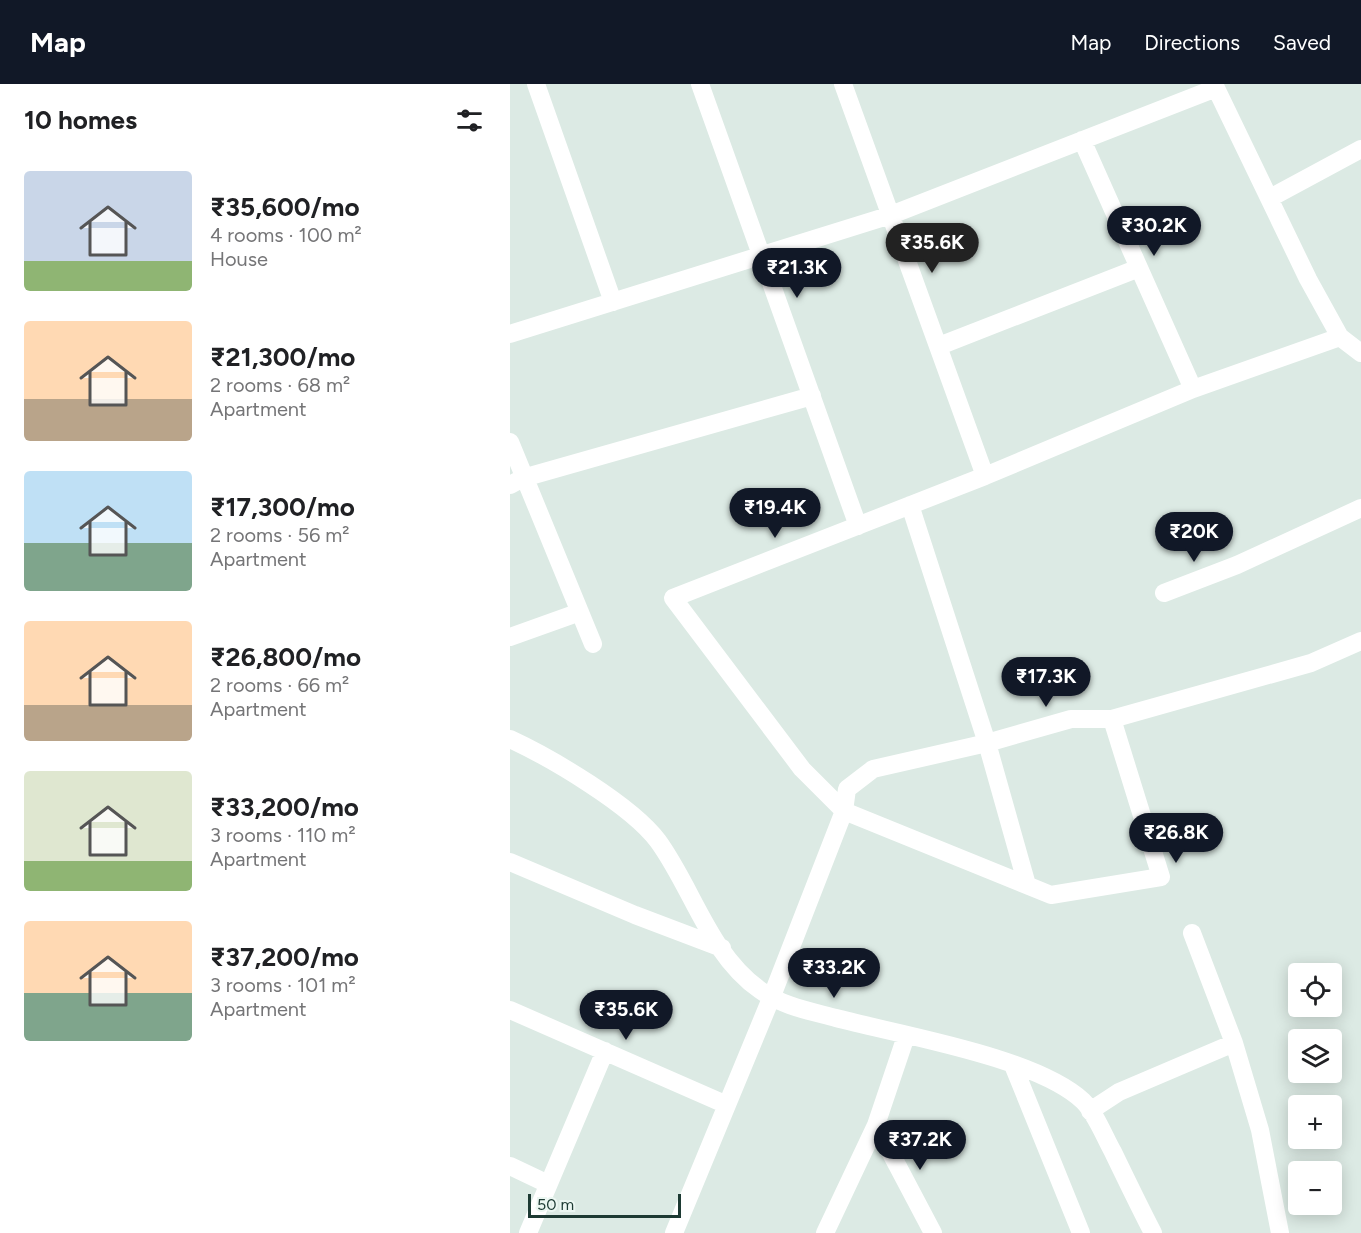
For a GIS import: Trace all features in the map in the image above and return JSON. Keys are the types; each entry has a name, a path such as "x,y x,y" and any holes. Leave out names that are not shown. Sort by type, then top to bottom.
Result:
{"street":[{"path":"536,84 613,302"},
{"path":"700,84 858,526"},
{"path":"843,84 985,476"},
{"path":"510,334 891,215 1215,86 1308,279 1340,337 1361,353"},
{"path":"1082,140 1193,389"},
{"path":"1270,198 1361,149"},
{"path":"939,346 1139,268"},
{"path":"1112,719 1161,877 1051,895 844,811 802,769 673,598 985,476 1193,389 1340,337"},
{"path":"517,482 812,396"},
{"path":"510,442 517,482 580,612 593,644"},
{"path":"910,505 987,743 1028,885"},
{"path":"1164,593 1237,565 1361,508"},
{"path":"510,638 580,612"},
{"path":"674,1233 772,996 844,811 847,789 873,769 987,743 1071,719 1112,719 1311,663 1361,641"},
{"path":"510,739 554,761 626,811 657,841 732,963 760,990 793,1007 969,1050 1013,1065 1065,1089 1084,1102 1153,1233"},
{"path":"510,862 635,915 722,948"},
{"path":"1192,933 1234,1043 1260,1130 1280,1233"},
{"path":"510,1010 727,1105"},
{"path":"825,1233 876,1125 906,1036"},
{"path":"1090,1111 1119,1092 1234,1043"},
{"path":"528,1233 605,1051"},
{"path":"1013,1065 1081,1233"},
{"path":"876,1125 933,1233"},
{"path":"510,1166 548,1184"}]}
